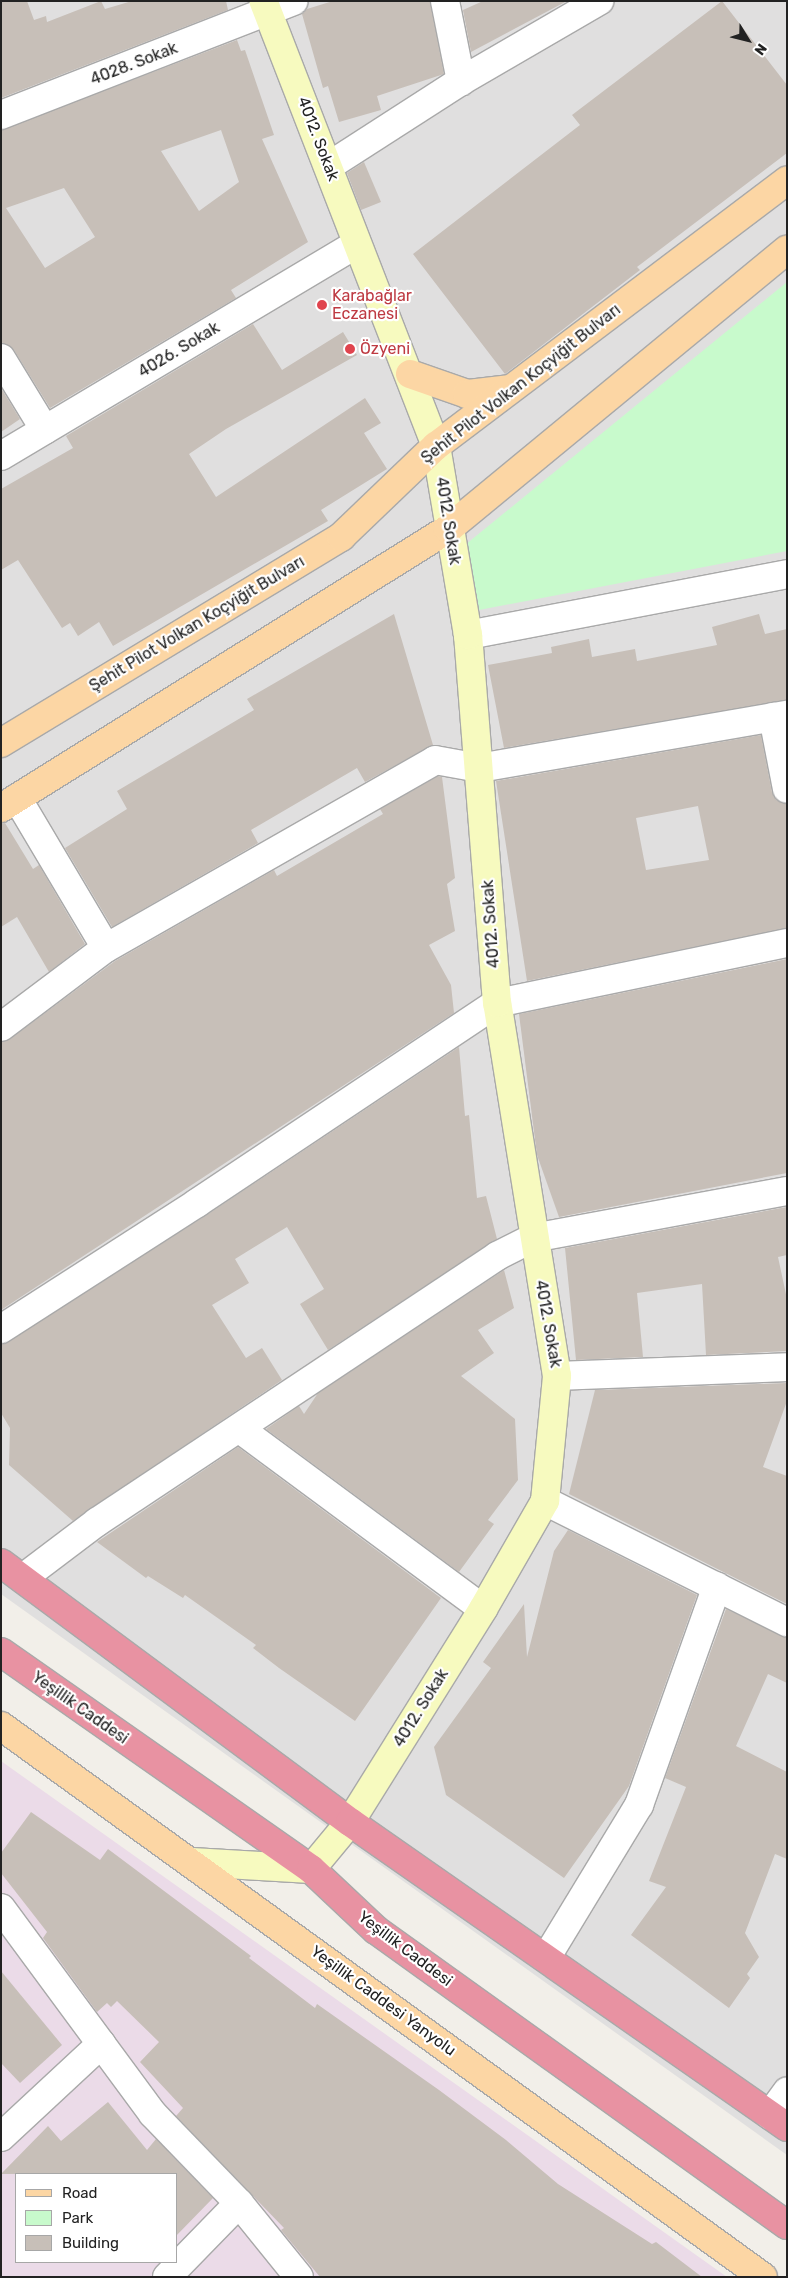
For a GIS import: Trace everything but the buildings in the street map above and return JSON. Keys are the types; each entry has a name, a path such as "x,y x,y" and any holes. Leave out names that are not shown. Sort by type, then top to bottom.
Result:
{"highway":[{"path":"12,1571 350,1822 778,2121"},
{"name":"Yeşillik Caddesi","path":"1,1652 311,1869 376,1930 787,2225"}],"main road":[{"name":"4012. Sokak","path":"265,7 329,166 356,245 410,374 436,446 448,530 468,636 497,1003 533,1238 557,1376 545,1501 483,1610 350,1822 311,1869"},
{"name":"Şehit Pilot Volkan Koçyiğit Bulvarı","path":"1,743 340,538 436,446 787,182"},
{"path":"9,803 448,530 787,250"},
{"path":"410,374 468,394 511,389"},
{"name":"Yeşillik Caddesi Yanyolu","path":"1,1726 192,1862 763,2277"},
{"path":"192,1862 311,1869"}],"street":[{"name":"4028. Sokak","path":"1,115 265,7 294,1"},
{"path":"446,1 461,81"},
{"path":"329,166 461,81 599,1"},
{"name":"4026. Sokak","path":"1,456 356,245"},
{"path":"1,358 45,430"},
{"path":"468,636 787,574"},
{"path":"1,1027 106,948 435,760 479,768 780,716 787,789"},
{"path":"9,803 106,948"},
{"path":"1,1329 197,1203 497,1003 787,943"},
{"path":"12,1571 97,1522 240,1429 497,1256 533,1238 787,1191"},
{"path":"557,1376 787,1367"},
{"path":"240,1429 483,1610"},
{"path":"545,1501 787,1622"},
{"path":"546,1958 639,1805 717,1586"},
{"path":"1,1908 153,2114 239,2203 298,2277"},
{"path":"1,2137 101,2044"},
{"path":"778,2121 787,2092"},
{"path":"167,2277 239,2203"}],"shaded area":[{"path":"1,1 787,1 787,2155 1,1594"},
{"path":"1,1761 727,2277 1,2277"}],"green space":[{"path":"787,282 787,551 479,610 465,545"}],"place":[{"name":"Karabağlar Eczanesi","path":"322,305"},
{"name":"Özyeni","path":"350,349"}]}
